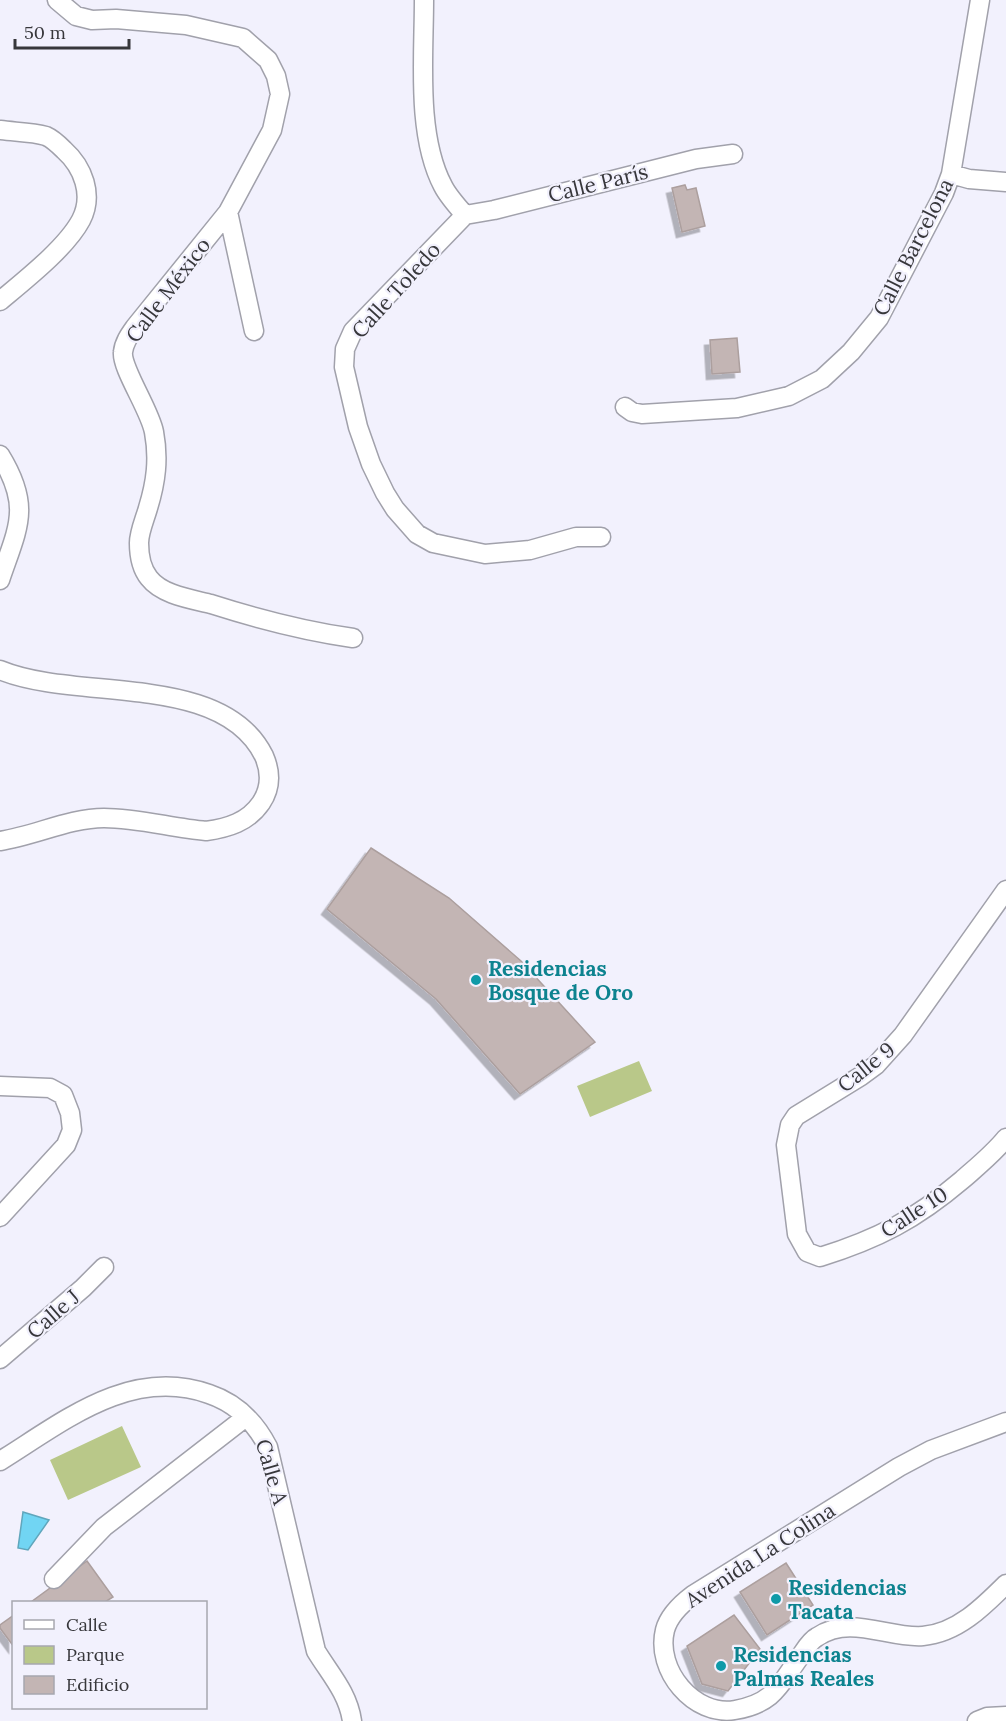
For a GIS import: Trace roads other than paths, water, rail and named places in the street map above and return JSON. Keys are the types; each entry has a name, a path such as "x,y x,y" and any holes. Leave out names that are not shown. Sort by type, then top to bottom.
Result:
{"street":[{"name":"Calle México","path":"57,0 76,16 92,20 186,25 243,38 268,60 276,76 280,94 272,130 228,212 135,327 128,337 123,353 128,369 149,412 157,452 157,472 139,539 139,557 149,578 166,591 274,623 353,638"},
{"path":"424,0 426,135 434,166 443,187 465,216"},
{"name":"Calle Barcelona","path":"625,407 632,412 642,414 737,408 789,396 822,379 851,352 879,318 944,193 951,174 980,0"},
{"path":"0,130 45,136 55,141 77,165 86,187 87,197 81,220 65,242 0,301"},
{"name":"Calle París","path":"465,216 696,159 733,154"},
{"path":"951,174 969,179 1006,182"},
{"path":"228,212 254,331"},
{"name":"Calle Toledo","path":"465,216 353,331 345,349 344,367 348,390 371,464 395,509 417,534 433,543 485,554 530,550 576,537 601,537"},
{"path":"0,455 18,492 20,504 15,536 0,580"},
{"path":"0,670 41,682 177,698 213,710 238,724 258,746 265,758 270,785 261,803 248,817 222,829 206,831 103,818 62,825 0,841"},
{"name":"Calle 9","path":"807,1252 797,1234 786,1145 790,1125 796,1116 861,1076 890,1050 1006,890"},
{"path":"0,1086 50,1088 63,1095 70,1113 72,1130 66,1145 0,1217"},
{"name":"Calle 10","path":"807,1252 820,1257 853,1246 901,1225 981,1165 1006,1138"},
{"name":"Calle J","path":"0,1359 83,1288 104,1267"},
{"name":"Calle A","path":"0,1461 93,1404 112,1395 149,1386 175,1386 201,1391 232,1405 259,1429 268,1447 316,1651 326,1669 341,1687 352,1721"},
{"path":"54,1579 104,1527 246,1417"},
{"name":"Avenida La Colina","path":"1006,1422 931,1450 899,1467 693,1595 680,1605 665,1630 666,1665 674,1680 685,1692 700,1702 718,1709 734,1710 773,1695 816,1636 848,1627 922,1636 936,1634 952,1628 969,1617 1006,1584"},
{"path":"977,1721 1006,1716"}],"water":[{"path":"23,1512 49,1520 28,1550 18,1548"}],"place":[{"name":"Residencias Bosque de Oro","path":"476,980"},
{"name":"Residencias Tacata","path":"776,1599"},
{"name":"Residencias Palmas Reales","path":"721,1666"}]}
